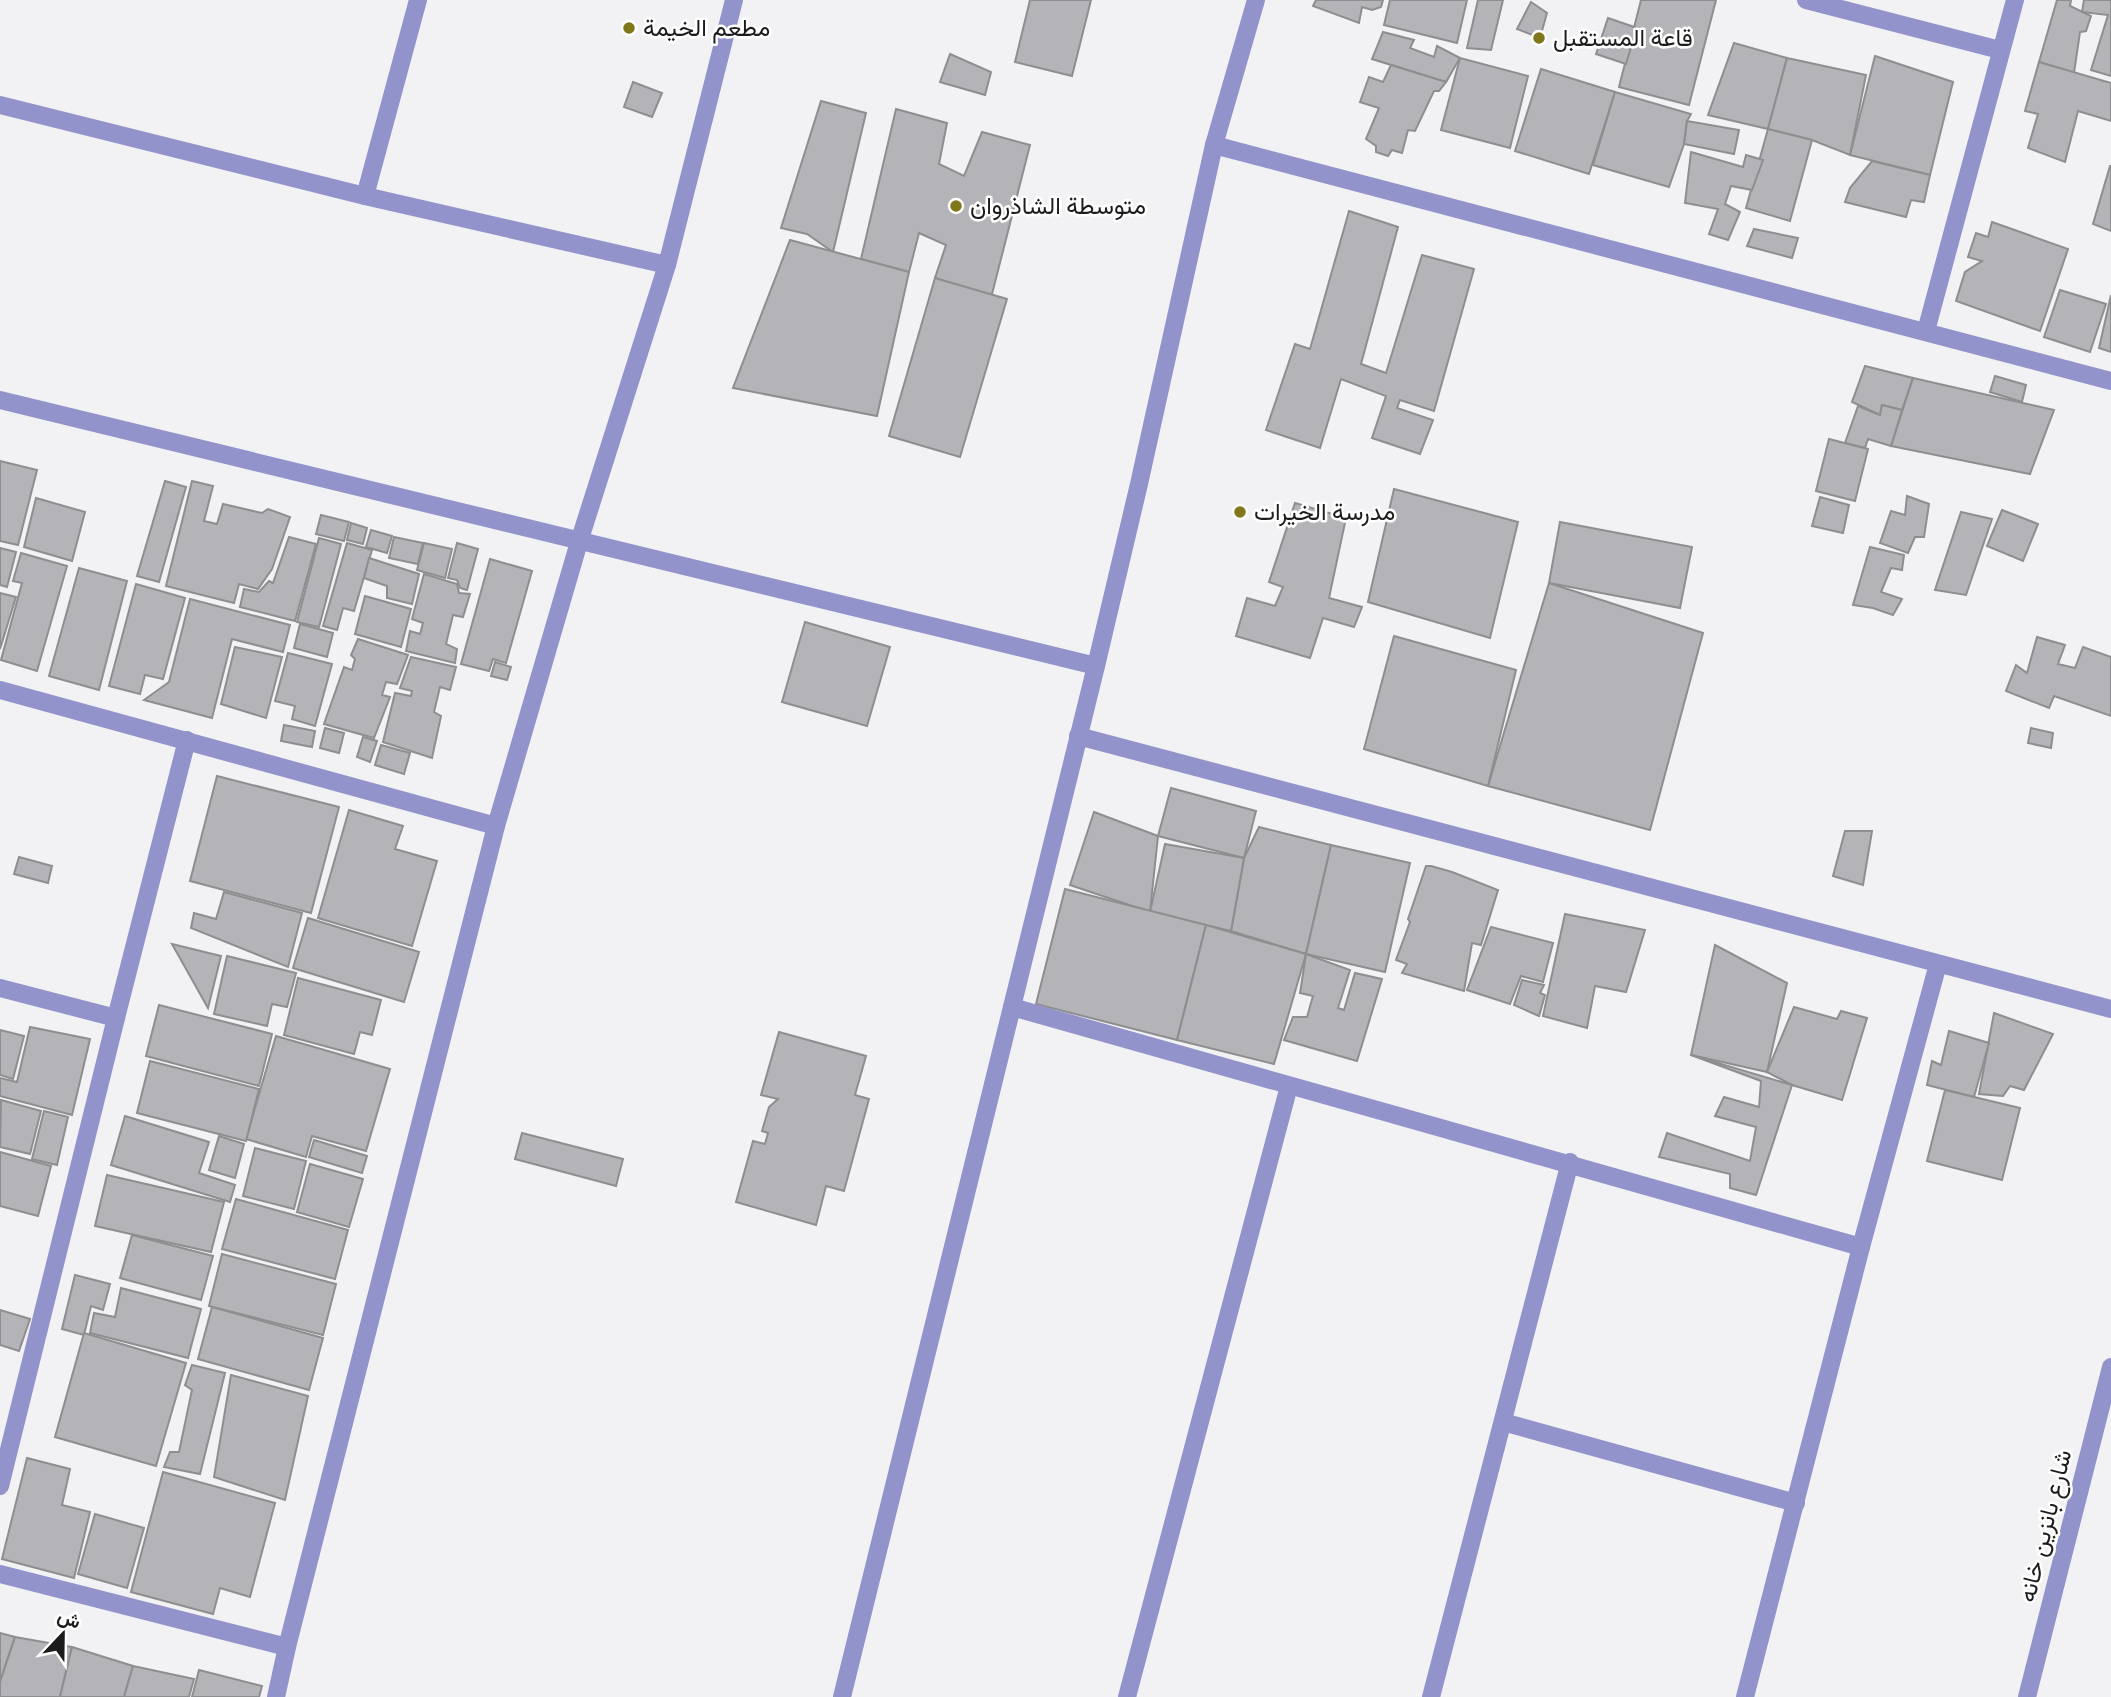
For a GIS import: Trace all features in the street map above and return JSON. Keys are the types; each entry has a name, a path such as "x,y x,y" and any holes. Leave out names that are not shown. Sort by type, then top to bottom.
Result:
{"street":[{"path":"365,196 418,0"},
{"path":"276,1697 496,826 579,542 667,265 734,0"},
{"path":"842,1697 1096,666 1214,145 1256,0"},
{"path":"1806,0 2000,50"},
{"path":"1926,331 2015,0"},
{"path":"0,105 365,196 667,265"},
{"path":"1214,145 2111,381"},
{"path":"0,400 1096,666"},
{"path":"0,690 496,826"},
{"path":"1079,736 2111,1009"},
{"path":"0,1486 187,740"},
{"path":"1745,1697 1861,1247 1938,964"},
{"path":"0,988 116,1018"},
{"path":"1012,1007 1861,1247"},
{"path":"1127,1697 1289,1086"},
{"path":"1431,1697 1570,1163"},
{"name":"شارع بانزين خانه","path":"2027,1697 2111,1367"},
{"path":"1503,1422 1796,1503"},
{"path":"0,1574 287,1647"}],"building":[{"path":"1030,0 1091,0 1072,76 1015,62"},
{"path":"1316,0 1383,0 1381,7 1372,10 1362,7 1359,23 1313,6"},
{"path":"1390,0 1467,0 1457,43 1384,25"},
{"path":"1478,0 1503,0 1491,50 1467,48"},
{"path":"1641,0 1716,0 1689,105 1619,87"},
{"path":"2057,0 2071,0 2070,6 2091,16 2086,31 2080,32 2074,73 2039,62"},
{"path":"2084,0 2111,0 2111,76 2091,70 2108,15 2082,12"},
{"path":"1531,2 1547,13 1540,38 1517,29"},
{"path":"1608,18 1637,28 1626,64 1596,54"},
{"path":"1383,32 1414,40 1410,48 1434,57 1437,46 1460,58 1446,82 1372,59"},
{"path":"1734,43 1787,58 1768,129 1708,115"},
{"path":"950,54 991,72 985,95 940,82"},
{"path":"1875,56 1953,82 1930,175 1850,155"},
{"path":"1460,58 1528,76 1510,148 1441,130"},
{"path":"1787,58 1866,75 1850,155 1812,140 1768,129"},
{"path":"2039,62 2111,83 2111,121 2078,111 2065,162 2028,148 2038,114 2025,111"},
{"path":"1391,65 1446,82 1439,91 1434,91 1415,131 1408,130 1402,153 1392,150 1388,156 1376,152 1376,146 1366,139 1379,108 1360,102 1369,77 1383,82"},
{"path":"1541,69 1615,92 1589,174 1515,151"},
{"path":"633,82 662,93 652,117 624,107"},
{"path":"1615,92 1691,114 1669,187 1593,165"},
{"path":"821,101 866,113 833,252 807,234 781,228"},
{"path":"896,109 947,123 939,164 964,176 982,132 1030,145 991,298 935,278 946,245 919,233 909,272 861,259"},
{"path":"1687,121 1739,130 1734,154 1684,144"},
{"path":"1768,129 1812,140 1790,221 1746,208"},
{"path":"1691,152 1743,167 1746,155 1763,160 1752,190 1731,186 1725,204 1740,212 1728,240 1709,234 1718,209 1685,203"},
{"path":"1872,161 1930,175 1924,202 1911,200 1906,217 1845,202 1850,188"},
{"path":"2111,166 2111,231 2093,224"},
{"path":"1349,211 1398,227 1361,364 1386,373 1422,255 1474,269 1434,411 1400,400 1397,408 1433,420 1420,454 1372,438 1386,396 1341,379 1320,448 1266,430 1295,344 1310,349"},
{"path":"1992,222 2068,249 2040,331 1956,301 1965,272 1982,261 1968,257 1976,233 1988,237"},
{"path":"1754,229 1798,238 1792,258 1747,246"},
{"path":"790,240 909,272 877,416 733,388"},
{"path":"935,278 1007,299 960,457 889,436"},
{"path":"2060,290 2106,304 2090,352 2044,337"},
{"path":"2111,295 2111,352 2099,348"},
{"path":"1865,366 1913,378 1902,410 1882,405 1880,415 1852,402"},
{"path":"1995,376 2026,385 2022,402 1990,392"},
{"path":"1913,378 2054,410 2030,474 1891,446"},
{"path":"1882,405 1902,410 1891,446 1868,439 1865,448 1845,443 1858,406 1880,415"},
{"path":"1829,439 1868,449 1855,501 1816,491"},
{"path":"0,461 37,470 18,545 0,541"},
{"path":"165,481 186,487 159,582 137,576"},
{"path":"192,481 213,486 204,521 217,524 223,504 262,513 268,509 290,517 272,569 258,589 239,584 234,603 166,586"},
{"path":"1394,489 1518,522 1490,638 1368,602"},
{"path":"1907,496 1929,504 1924,537 1915,537 1908,553 1880,543 1891,511 1905,515"},
{"path":"1820,497 1849,505 1843,533 1812,526"},
{"path":"36,498 85,512 72,561 24,547"},
{"path":"1295,503 1346,518 1329,598 1362,607 1354,627 1323,618 1310,658 1236,636 1247,598 1275,606 1283,587 1269,582"},
{"path":"2002,510 2038,524 2023,561 1987,546"},
{"path":"1961,512 1992,519 1966,595 1935,590"},
{"path":"321,515 349,522 344,541 316,534"},
{"path":"1560,522 1692,547 1680,608 1549,583"},
{"path":"351,523 367,528 363,544 347,540"},
{"path":"371,530 392,536 387,553 366,547"},
{"path":"289,537 316,544 295,621 240,607 244,589 259,592 269,581 273,583"},
{"path":"394,537 423,543 418,564 389,558"},
{"path":"319,538 341,544 319,627 297,622"},
{"path":"347,543 372,550 354,611 343,608 337,630 323,626"},
{"path":"424,543 452,549 445,578 417,570"},
{"path":"457,543 478,549 467,590 460,588 457,580 448,578"},
{"path":"1870,547 1904,555 1902,570 1891,568 1881,592 1902,599 1893,615 1853,605"},
{"path":"0,548 16,552 7,587 0,585"},
{"path":"21,553 67,566 37,671 1,660 22,583 13,581"},
{"path":"369,558 419,574 412,604 387,598 387,586 364,578"},
{"path":"490,559 532,571 506,663 493,659 489,671 461,664"},
{"path":"79,568 127,581 99,690 49,676"},
{"path":"424,574 457,584 459,593 470,594 463,617 453,615 446,644 457,649 455,663 406,651 410,631 420,634 423,623 412,619"},
{"path":"1549,583 1703,633 1650,830 1488,786"},
{"path":"136,584 185,598 163,679 145,675 140,694 109,686"},
{"path":"0,593 16,597 0,649"},
{"path":"365,596 411,609 401,647 355,634"},
{"path":"190,599 290,625 283,652 232,639 212,718 144,700 169,682"},
{"path":"805,622 890,647 867,726 782,702"},
{"path":"300,624 333,633 327,657 294,648"},
{"path":"1394,636 1516,670 1488,786 1364,749"},
{"path":"2037,637 2065,645 2058,664 2075,668 2083,647 2111,657 2111,716 2054,696 2049,708 2006,691 2016,665 2027,673"},
{"path":"358,639 408,655 397,684 386,682 382,695 390,697 374,738 324,724 344,667 352,670 355,659 351,655"},
{"path":"235,647 282,657 266,718 221,704"},
{"path":"288,653 332,664 315,726 292,719 295,706 275,701"},
{"path":"411,657 456,667 450,690 440,687 434,712 441,716 432,758 383,742 395,693 411,696 412,691 400,688"},
{"path":"495,662 511,667 507,680 491,676"},
{"path":"284,725 315,731 312,747 281,741"},
{"path":"325,728 344,733 339,753 320,748"},
{"path":"2031,728 2053,733 2051,748 2028,743"},
{"path":"363,737 377,741 370,762 357,757"},
{"path":"381,745 410,753 404,774 375,765"},
{"path":"217,776 339,807 311,913 190,881"},
{"path":"1171,788 1256,811 1244,858 1158,836"},
{"path":"349,810 403,826 395,849 437,861 412,946 318,918"},
{"path":"1094,812 1158,836 1150,912 1070,885"},
{"path":"1259,827 1331,845 1306,954 1231,931 1244,858"},
{"path":"1845,831 1872,831 1863,885 1833,876"},
{"path":"1165,844 1244,858 1231,931 1150,912"},
{"path":"1331,845 1410,863 1385,972 1306,954"},
{"path":"19,857 52,866 48,883 14,874"},
{"path":"1426,866 1452,872 1498,890 1481,945 1472,943 1464,991 1402,973 1407,964 1396,960"},
{"path":"1065,889 1206,925 1177,1040 1036,1004"},
{"path":"224,892 302,913 288,967 191,928 194,913 216,919"},
{"path":"1565,914 1645,930 1626,992 1595,986 1587,1028 1543,1016"},
{"path":"308,918 419,952 404,1002 293,968"},
{"path":"1206,925 1306,954 1274,1064 1177,1040"},
{"path":"1491,927 1553,943 1543,982 1521,976 1510,1004 1467,990"},
{"path":"172,944 221,956 208,1008"},
{"path":"1715,945 1787,983 1767,1072 1691,1055"},
{"path":"1306,954 1350,970 1338,1008 1344,1010 1355,973 1382,979 1357,1061 1284,1040 1293,1017 1307,1017 1313,996 1300,993"},
{"path":"227,956 296,973 287,1007 272,1004 267,1026 214,1014"},
{"path":"298,978 381,1000 372,1035 360,1032 354,1054 284,1035"},
{"path":"1522,980 1544,985 1540,993 1545,995 1539,1016 1514,1005"},
{"path":"159,1005 272,1034 259,1086 146,1056"},
{"path":"1794,1007 1837,1019 1841,1011 1867,1018 1842,1100 1792,1085 1767,1072"},
{"path":"1994,1013 2053,1034 2024,1090 2010,1086 2003,1096 1979,1094"},
{"path":"30,1027 90,1039 72,1115 0,1096 0,1078 17,1082"},
{"path":"0,1030 24,1036 13,1079 0,1075"},
{"path":"1949,1031 1989,1043 1974,1097 1927,1085 1932,1061 1941,1065"},
{"path":"779,1032 866,1056 855,1095 869,1099 844,1191 826,1186 816,1225 736,1202 753,1141 765,1144 768,1133 762,1131 769,1107 778,1099 761,1095"},
{"path":"276,1036 390,1069 366,1151 312,1136 306,1157 246,1139"},
{"path":"1691,1055 1792,1085 1756,1195 1730,1188 1730,1174 1659,1157 1667,1133 1750,1161 1756,1127 1715,1116 1724,1097 1759,1107 1761,1081"},
{"path":"150,1061 259,1089 246,1141 137,1113"},
{"path":"1945,1090 2020,1108 2002,1180 1927,1161"},
{"path":"1,1100 41,1111 30,1154 0,1147"},
{"path":"44,1111 68,1117 57,1165 32,1159"},
{"path":"125,1116 209,1142 199,1173 235,1185 230,1202 111,1165"},
{"path":"522,1133 623,1159 616,1186 515,1159"},
{"path":"219,1136 244,1144 235,1178 209,1170"},
{"path":"314,1140 367,1156 362,1173 309,1157"},
{"path":"255,1148 306,1161 294,1209 243,1196"},
{"path":"0,1152 51,1166 38,1216 0,1206"},
{"path":"310,1164 363,1179 349,1227 297,1212"},
{"path":"107,1175 224,1202 211,1252 95,1226"},
{"path":"236,1199 348,1230 335,1279 222,1249"},
{"path":"132,1235 213,1256 201,1300 120,1278"},
{"path":"222,1254 336,1284 323,1335 209,1306"},
{"path":"75,1275 110,1284 103,1310 91,1306 84,1335 62,1329"},
{"path":"121,1288 201,1309 188,1358 90,1333 94,1313 115,1317"},
{"path":"212,1307 323,1338 309,1390 198,1359"},
{"path":"0,1310 30,1319 19,1351 0,1345"},
{"path":"84,1333 186,1363 156,1466 55,1437"},
{"path":"192,1365 225,1373 200,1474 164,1467 170,1452 179,1452 192,1390 185,1385"},
{"path":"231,1375 308,1396 285,1500 214,1477"},
{"path":"27,1458 70,1469 62,1505 90,1512 74,1578 2,1559"},
{"path":"163,1472 275,1503 250,1597 220,1588 213,1614 131,1592"},
{"path":"95,1514 144,1528 127,1588 78,1574"},
{"path":"0,1633 15,1637 0,1682"},
{"path":"15,1637 72,1647 60,1697 0,1697 0,1682"},
{"path":"72,1647 133,1666 124,1697 60,1697"},
{"path":"133,1666 194,1679 189,1697 124,1697"},
{"path":"199,1670 262,1686 259,1697 192,1697"}],"place":[{"name":"مطعم الخيمة","path":"629,28"},
{"name":"قاعة المستقبل","path":"1539,38"},
{"name":"متوسطة الشاذروان","path":"956,206"},
{"name":"مدرسة الخيرات","path":"1240,512"}]}
